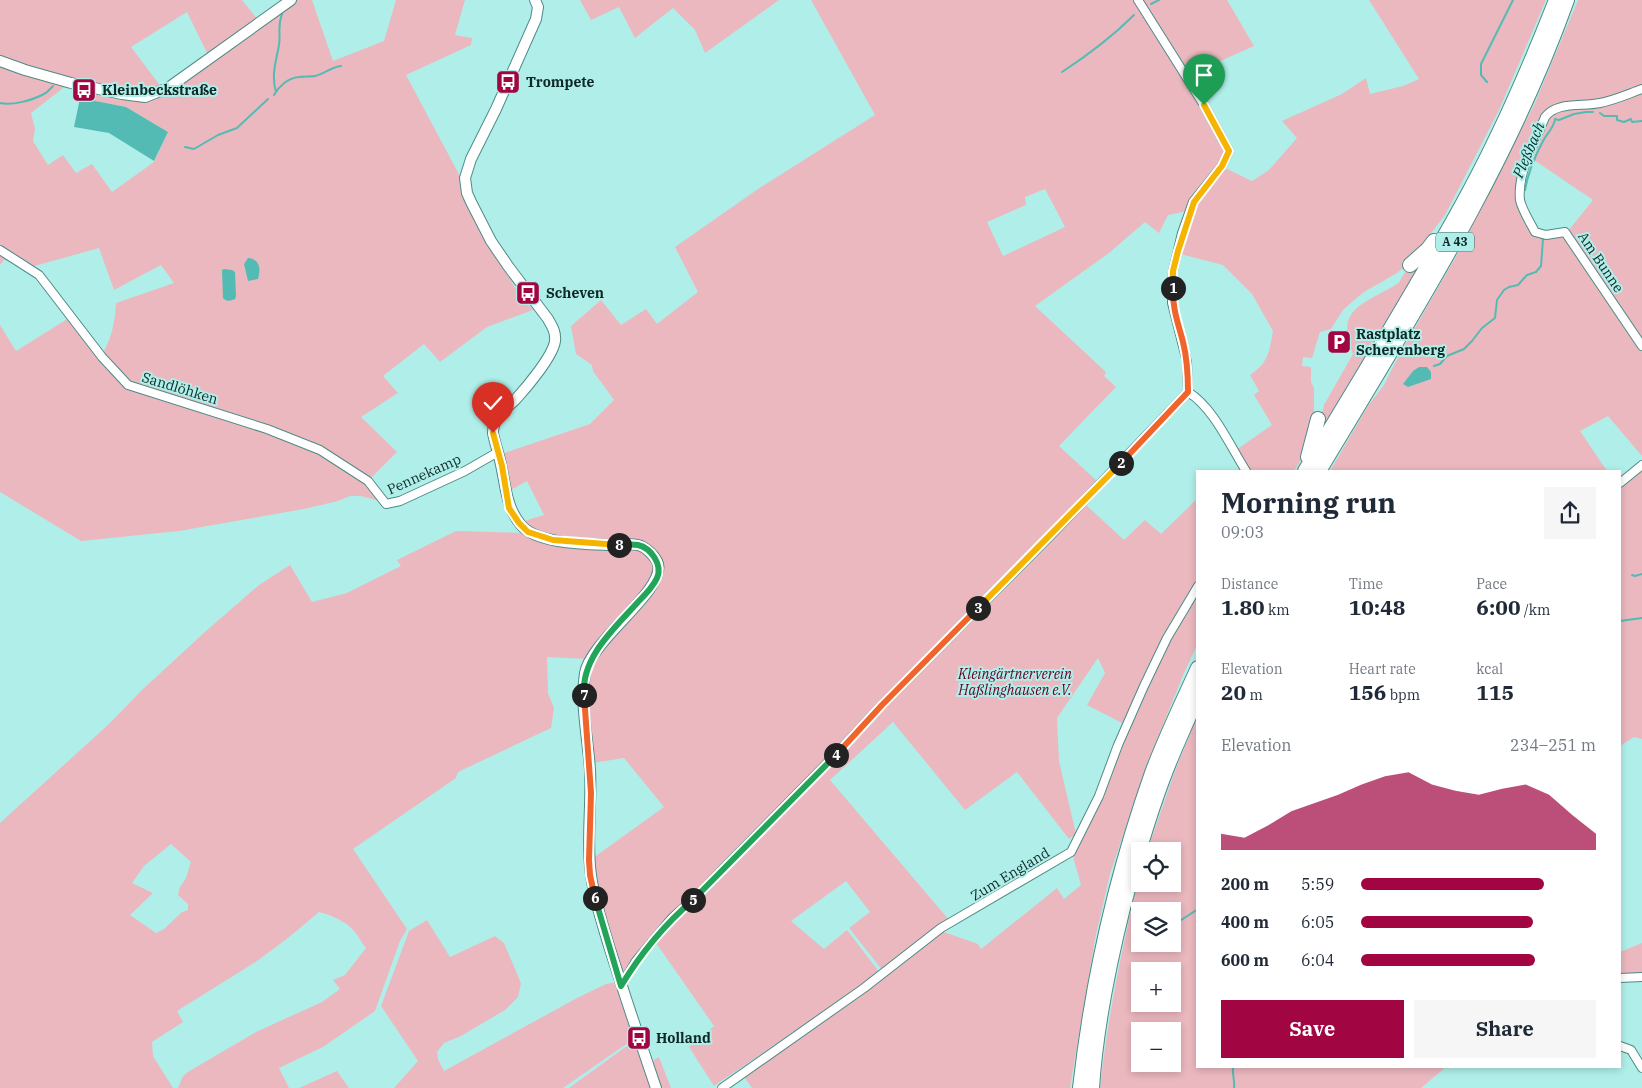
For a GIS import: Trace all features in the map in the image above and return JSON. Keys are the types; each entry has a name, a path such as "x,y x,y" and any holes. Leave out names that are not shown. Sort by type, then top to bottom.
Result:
{"highway":[{"name":"A 43","path":"1305,470 1364,374 1464,202 1506,120 1556,0"},
{"name":"A 43","path":"1320,470 1489,181 1552,43 1567,0"},
{"path":"1410,265 1428,249 1464,202"},
{"path":"1304,470 1318,419"},
{"path":"1080,1088 1087,1029 1114,897 1153,772 1196,673"},
{"path":"1092,1088 1094,1061 1108,971 1143,836 1168,764 1196,701"}],"main road":[{"path":"0,61 71,83 145,97 168,88 292,0"},
{"path":"535,0 538,7 536,19 496,109 471,159 465,178 467,193 491,241 548,319 554,329 555,343 545,362 526,389 499,416 494,424 493,433 509,508 528,532 560,541 638,545 655,557 658,562 658,577 596,650 586,670 583,689 591,793 590,875 621,986 656,1088"}],"street":[{"path":"621,986 636,962 672,918 698,895 882,705 1052,534 1188,392 1187,362 1172,303 1173,271 1182,234 1194,202 1222,166 1229,151 1204,105 1138,0"},
{"name":"Am Bunne","path":"1642,89 1599,103 1564,106 1549,112 1544,117 1523,173 1520,201 1535,232 1546,235 1566,232 1642,346"},
{"name":"Sandlöhken","path":"0,250 39,275 102,357 128,385 267,429 320,450 368,481 386,504"},
{"path":"1188,392 1198,398 1207,408 1245,470"},
{"name":"Pennekamp","path":"386,504 400,501 466,471 498,452"},
{"path":"1621,482 1642,465"},
{"name":"Zum England","path":"722,1088 864,988 941,928 1071,852 1099,796 1118,745 1144,686 1167,638 1196,589"},
{"path":"1621,978 1642,977"},
{"path":"1621,1046 1631,1050 1642,1068"}],"green space":[{"path":"0,0 242,0 259,21 208,55 187,12 131,47 162,88 145,95 119,91 0,60"},
{"path":"296,0 312,0 333,61 384,41 396,0 465,0 455,35 472,38 471,45 406,75 462,180 481,229 518,293 533,310 487,327 440,362 424,344 383,376 398,393 361,417 397,452 367,482 383,502 361,496 350,496 338,501 304,509 179,531 81,541 0,492 0,325 16,351 69,318 100,358 112,332 116,303 174,283 161,265 114,290 99,248 31,267 4,260 0,265 0,65 67,85 31,113 35,129 33,141 48,165 63,155 76,173 92,164 112,192 154,162 168,132 126,107 79,98 82,87 146,98"},
{"path":"580,0 779,0 705,53 695,30 673,8 635,38 619,7 591,20"},
{"name":"Kleingärtnerverein Haßlinghausen e.V.","path":"811,0 1136,0 1225,149 1223,158 1187,211 1168,215 1159,233 1145,222 1109,253 1035,306 1106,372 1104,376 1116,387 1059,446 1097,481 878,705 1085,504 1124,540 1145,520 1161,534 1196,500 1196,647 1145,769 1110,874 1095,939 1070,1088 752,1088 744,1077 941,931 978,944 981,949 1057,888 1064,899 1081,885 1072,853 1126,725 1087,705 1105,673 1098,658 1057,718 1059,761 1076,834 1069,839 1017,772 965,810 893,722 830,780 950,921 883,971 849,928 870,912 846,881 791,921 824,949 847,930 880,973 714,1086 689,1047 714,1026 656,943 688,910 679,907 623,977 601,907 593,858 664,807 624,758 593,763 587,715 588,669 599,651 659,578 650,550 554,538 529,530 521,522 544,515 527,481 509,491 504,453 590,424 614,400 593,371 592,365 576,354 571,326 601,300 621,325 646,309 657,324 698,292 675,247 758,189 875,115","holes":["1045,189 1065,227 1003,256 987,222 1026,205 1025,197"]},
{"path":"1141,0 1227,0 1254,46 1191,74"},
{"path":"1369,0 1546,0 1499,110 1445,215 1425,241 1422,250 1397,273 1364,292 1353,301 1343,310 1331,329 1320,332 1312,358 1303,357 1302,366 1311,367 1311,382 1314,388 1314,422 1303,457 1295,470 1249,470 1236,450 1272,425 1254,395 1259,391 1250,375 1265,361 1273,331 1252,294 1223,265 1180,254 1195,204 1223,167 1252,181 1269,170 1297,138 1282,121 1342,94 1366,78 1370,94 1403,86 1419,79"},
{"path":"1578,0 1642,0 1642,343 1568,231 1593,200 1534,160 1525,170 1518,201 1534,233 1558,233 1565,238 1610,301 1642,352 1642,456 1608,416 1580,431 1606,470 1331,470 1368,406 1384,385 1458,253 1535,103"},
{"path":"1425,256 1316,438 1324,405 1353,354 1347,332 1350,316 1361,305 1398,283 1406,271"},
{"path":"1642,469 1642,739 1634,737 1621,745 1621,487"},
{"path":"456,531 526,533 637,547 653,558 656,577 588,659 547,657 548,693 554,708 551,728 458,772 456,778 353,849 407,929 400,941 375,1011 323,1047 279,1068 289,1088 178,1088 183,1076 188,1072 256,1032 322,1002 340,989 333,980 345,975 366,948 347,924 319,912 257,961 177,1011 183,1022 152,1042 153,1056 173,1088 0,1088 0,823 109,724 142,690 206,631 259,585 290,565 312,602 347,593 401,566 397,560","holes":["171,844 191,862 178,895 188,904 188,910 182,912 164,929 156,933 130,915 153,893 132,883 144,866"]},
{"path":"1196,719 1196,1068 1445,1068 1421,1088 1100,1088 1116,981 1131,911 1131,952 1181,952 1181,902 1133,902 1136,892 1181,892 1181,842 1150,842 1175,771"},
{"path":"427,920 450,957 495,936 504,943 521,984 518,997 505,1010 461,1036 444,1043 437,1052 444,1071 577,998 606,984 617,982 635,1038 563,1088 394,1088 418,1061 381,1006 409,931"},
{"path":"1642,943 1642,973 1621,975 1621,952"},
{"path":"635,1042 651,1088 569,1088 624,1048"},
{"path":"659,1057 671,1088 661,1088 654,1068 654,1060"},
{"path":"337,1071 349,1088 299,1088"}],"water":[{"path":"80,98 126,107 168,132 154,161 109,133 74,127"},
{"path":"248,258 255,260 259,265 258,279 248,281 244,264"},
{"path":"222,270 235,272 236,296 235,299 230,301 223,298"},
{"path":"1419,367 1427,367 1431,372 1431,379 1408,387 1403,384 1413,371"}],"waterway":[{"path":"1151,4 1159,0"},
{"name":"Pleßbach","path":"1487,82 1481,75 1481,64 1513,0"},
{"path":"276,92 274,74 282,14"},
{"path":"1062,72 1100,45 1134,15"},
{"path":"274,95 281,86 291,79 315,76 341,66"},
{"path":"0,103 10,104 28,100 45,93 53,86"},
{"path":"185,147 194,149 218,135 237,128 268,99"},
{"name":"Pleßbach","path":"1525,190 1535,159 1555,119 1559,120 1574,114 1593,112"},
{"path":"1600,113 1604,116 1617,116 1617,120 1624,122 1631,119 1632,122 1642,121"},
{"name":"Pleßbach","path":"1434,366 1440,364 1447,356 1464,349 1482,328 1495,318 1497,300 1504,290 1518,285 1527,275 1536,272 1541,266 1543,239 1538,236"},
{"path":"1632,575 1642,574"},
{"path":"1621,621 1642,618"},
{"path":"1181,920 1196,910"},
{"path":"1233,1068 1234,1088"}],"place":[{"name":"Trompete","path":"508,82"},
{"name":"Kleinbeckstraße","path":"84,90"},
{"name":"Scheven","path":"528,293"},
{"name":"Rastplatz Scherenberg","path":"1339,342"},
{"name":"Holland","path":"639,1038"}],"route":[{"path":"493,433 502,466 509,508 528,532 553,540 575,543 638,545 655,557 658,562 658,577 596,650 586,670 583,689 590,762 590,875 621,986 636,962 672,918 698,895 871,716 1052,534 1188,392 1187,362 1172,303 1173,271 1182,234 1194,202 1222,166 1229,151 1204,105"}]}
